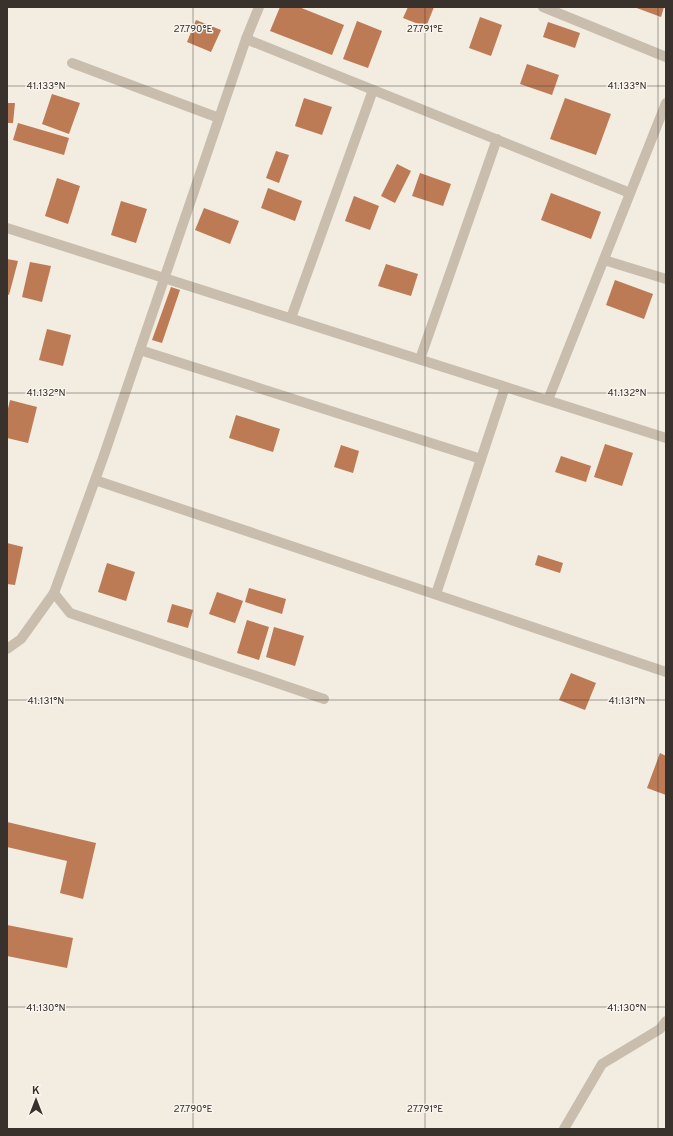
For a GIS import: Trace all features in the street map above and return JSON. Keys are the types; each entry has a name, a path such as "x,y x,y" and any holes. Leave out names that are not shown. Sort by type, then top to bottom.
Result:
{"street":[{"path":"7,649 21,639 54,593 95,480 246,39 259,7"},
{"path":"543,7 666,57"},
{"path":"246,39 630,193"},
{"path":"72,63 219,118"},
{"path":"291,318 373,90"},
{"path":"548,400 665,109"},
{"path":"420,359 497,139"},
{"path":"7,228 666,438"},
{"path":"604,260 666,279"},
{"path":"140,350 481,459"},
{"path":"436,594 505,387"},
{"path":"95,480 666,672"},
{"path":"54,593 70,613 324,699"},
{"path":"564,1129 602,1064 660,1029 666,1021"}],"building":[{"path":"280,7 299,7 344,25 332,55 270,31"},
{"path":"408,7 434,7 426,27 403,18"},
{"path":"634,7 664,7 661,17"},
{"path":"480,17 502,25 491,56 469,48"},
{"path":"196,20 221,30 211,52 187,42"},
{"path":"357,21 382,31 368,68 343,59"},
{"path":"548,22 580,33 575,48 543,37"},
{"path":"527,64 559,75 552,95 520,84"},
{"path":"52,94 80,103 69,134 42,124"},
{"path":"304,98 332,107 322,135 295,126"},
{"path":"565,98 611,114 596,155 550,139"},
{"path":"7,103 15,103 13,123 7,123"},
{"path":"18,123 69,138 64,155 13,140"},
{"path":"276,151 289,155 279,183 266,178"},
{"path":"397,164 411,171 395,203 381,196"},
{"path":"420,173 451,184 443,206 412,196"},
{"path":"57,178 80,186 68,224 45,216"},
{"path":"268,188 302,201 295,221 261,208"},
{"path":"551,193 601,212 591,239 541,220"},
{"path":"354,196 379,206 370,230 345,221"},
{"path":"121,201 147,209 136,243 111,235"},
{"path":"204,208 239,221 230,244 195,230"},
{"path":"7,259 18,261 9,295 7,294"},
{"path":"30,262 51,266 42,302 22,297"},
{"path":"386,264 418,274 411,296 378,286"},
{"path":"615,280 653,294 644,319 606,305"},
{"path":"171,287 180,290 162,343 152,340"},
{"path":"47,329 71,335 63,366 39,360"},
{"path":"10,400 37,407 28,443 7,438 7,413"},
{"path":"236,415 280,429 273,452 229,438"},
{"path":"605,444 633,453 622,486 594,477"},
{"path":"341,445 359,451 353,473 334,467"},
{"path":"561,456 591,466 586,482 555,472"},
{"path":"7,543 23,547 15,585 7,584"},
{"path":"538,555 563,563 560,573 535,565"},
{"path":"107,563 135,572 126,601 98,592"},
{"path":"249,588 286,599 282,614 245,602"},
{"path":"217,592 243,601 235,623 209,614"},
{"path":"172,604 193,610 188,628 167,622"},
{"path":"247,620 269,627 259,660 237,653"},
{"path":"274,627 304,636 295,666 266,657"},
{"path":"571,673 596,683 585,710 559,700"},
{"path":"660,753 666,756 666,795 647,788"},
{"path":"7,822 96,843 83,899 60,893 67,861 7,847"},
{"path":"7,925 73,938 67,968 7,956"}]}
